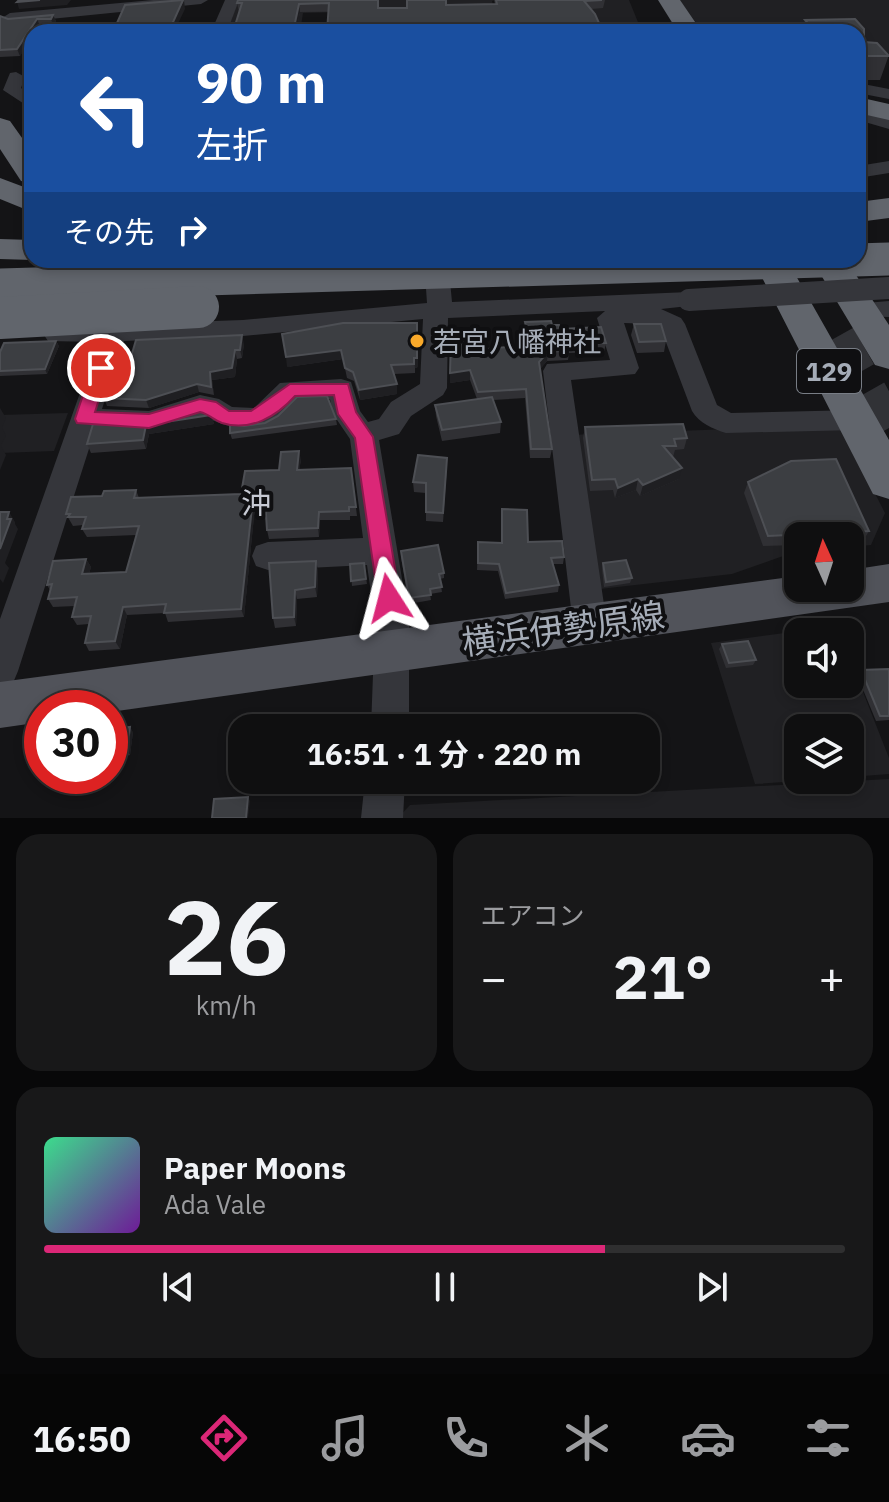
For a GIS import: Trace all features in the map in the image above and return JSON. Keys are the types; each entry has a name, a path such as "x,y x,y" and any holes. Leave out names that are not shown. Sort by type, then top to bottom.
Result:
{"highway":[{"path":"645,0 679,24"},
{"path":"657,0 679,24"},
{"path":"866,100 889,104"},
{"path":"866,107 889,112"},
{"path":"0,127 24,164"},
{"path":"0,156 24,171"},
{"path":"866,183 889,182"},
{"path":"0,187 24,198"},
{"path":"866,211 889,208"},
{"path":"866,244 889,243"},
{"path":"0,249 24,250"},
{"path":"866,260 889,259"},
{"path":"0,269 37,268"},
{"path":"0,285 560,268"},
{"path":"0,318 161,309 682,268"},
{"name":"129","path":"763,268 798,313 889,481"},
{"name":"129","path":"802,268 866,317"},
{"name":"129","path":"818,268 866,317"},
{"name":"129","path":"834,268 889,356"}],"main road":[{"name":"横浜伊勢原線","path":"0,705 889,583"}],"street":[{"path":"3,28 21,0"},
{"path":"31,24 201,0"},
{"path":"222,24 232,0"},
{"path":"3,28 24,25"},
{"path":"16,77 12,90 24,98"},
{"path":"866,90 889,94"},
{"path":"866,116 889,123"},
{"path":"866,171 889,167"},
{"path":"0,671 135,268"},
{"path":"362,434 389,427 401,409 433,388 436,313 440,310 437,268"},
{"path":"0,336 243,328 440,310 689,300 866,317"},
{"path":"502,307 505,316 512,320 658,316 672,324 706,411 726,423 856,420"},
{"path":"590,625 556,371 626,368 610,318"},
{"path":"84,419 149,421 200,405 209,406 226,417 254,418 277,405 290,390 341,389 347,414 362,434 392,621 394,653 391,714"},
{"path":"268,556 381,551"},
{"path":"382,818 384,794"}],"shaded area":[{"path":"238,0 496,0 492,1 494,9 526,0 629,0 639,24 426,24 424,10 303,13 301,24 230,24"},
{"path":"679,0 889,0 889,57 866,58 866,24 697,24"},
{"path":"68,413 54,451 0,453 0,415"},
{"path":"840,425 885,513 871,545 864,546 864,522 784,522 784,556 732,574 591,590 569,435"},
{"path":"784,633 784,698 864,698 864,695 889,758 889,774 864,776 864,714 784,714 784,782 755,784 711,643"},
{"path":"889,779 889,818 398,818 410,805 660,794 660,791 784,785 784,794 864,794 864,780"}],"building":[{"path":"183,0 172,24 117,24 125,5"},
{"path":"238,0 378,0 378,8 407,8 407,0 446,0 446,5 497,4 496,0 602,0 584,1 599,24 328,24 329,3 299,4 295,24 235,24 242,3 237,3"},
{"path":"53,15 51,19 37,19 34,24 24,24 24,38 17,49 0,50 0,16 8,19"},
{"path":"855,19 860,24 809,24 805,20"},
{"path":"866,42 877,43 889,56 866,56"},
{"path":"551,321 560,329 601,327 606,343 568,344 570,350 548,352 539,362 552,449 531,449 526,389 478,392 470,370 450,373 451,339 463,338 465,351 527,345 525,322"},
{"path":"343,323 417,323 417,358 414,358 414,364 391,365 397,384 359,390 353,372 345,368 341,350 286,357 282,334"},
{"path":"634,324 661,324 666,341 639,342"},
{"path":"242,335 240,350 235,350 232,368 210,372 211,387 197,384 146,400 104,398 114,367 128,367 136,340"},
{"path":"56,341 45,369 0,371 0,352 4,343"},
{"path":"327,396 336,419 230,433 230,424 265,423 278,416 297,397"},
{"path":"492,397 501,422 442,430 435,405"},
{"path":"198,409 211,415 146,425"},
{"path":"93,424 146,425 143,440 87,444"},
{"path":"683,424 687,438 674,439 676,446 663,446 682,468 643,485 638,479 618,488 615,479 592,480 585,427"},
{"path":"299,451 297,470 351,468 356,507 349,507 349,511 319,512 318,528 267,530 265,498 253,498 241,609 164,613 166,604 123,607 115,641 85,643 91,616 72,617 77,597 48,599 52,584 47,585 53,561 86,559 82,574 126,572 139,526 82,529 86,517 68,517 70,514 66,514 71,497 102,496 104,491 136,490 134,498 241,494 245,471 279,470 281,452"},
{"path":"418,455 447,458 443,513 426,512 426,483 413,482"},
{"path":"836,459 869,531 864,531 864,522 784,522 784,535 768,536 748,482 791,461"},
{"path":"502,509 527,510 528,542 562,541 564,557 551,558 559,585 506,593 499,564 478,563 478,542 502,543"},
{"path":"0,512 9,512 7,519 11,519 0,549"},
{"path":"438,545 444,573 439,574 442,587 430,589 431,595 409,598 401,551"},
{"path":"626,560 632,578 606,582 603,563"},
{"path":"316,561 315,587 295,590 294,617 273,618 269,563"},
{"path":"364,563 366,579 351,581 350,564"},
{"path":"748,641 756,660 729,663 722,644"},
{"path":"889,669 889,716 880,716 864,677 864,670"},
{"path":"248,797 246,818 212,818 214,799"}],"tunnel":[{"path":"835,338 889,434"}],"place":[{"name":"若宮八幡神社","path":"417,341"}],"district":[{"name":"沖","path":"256,502"}],"route":[{"path":"101,368 84,419 149,421 200,405 209,406 234,419 254,418 277,405 290,390 341,389 347,414 364,437 389,598"}]}
